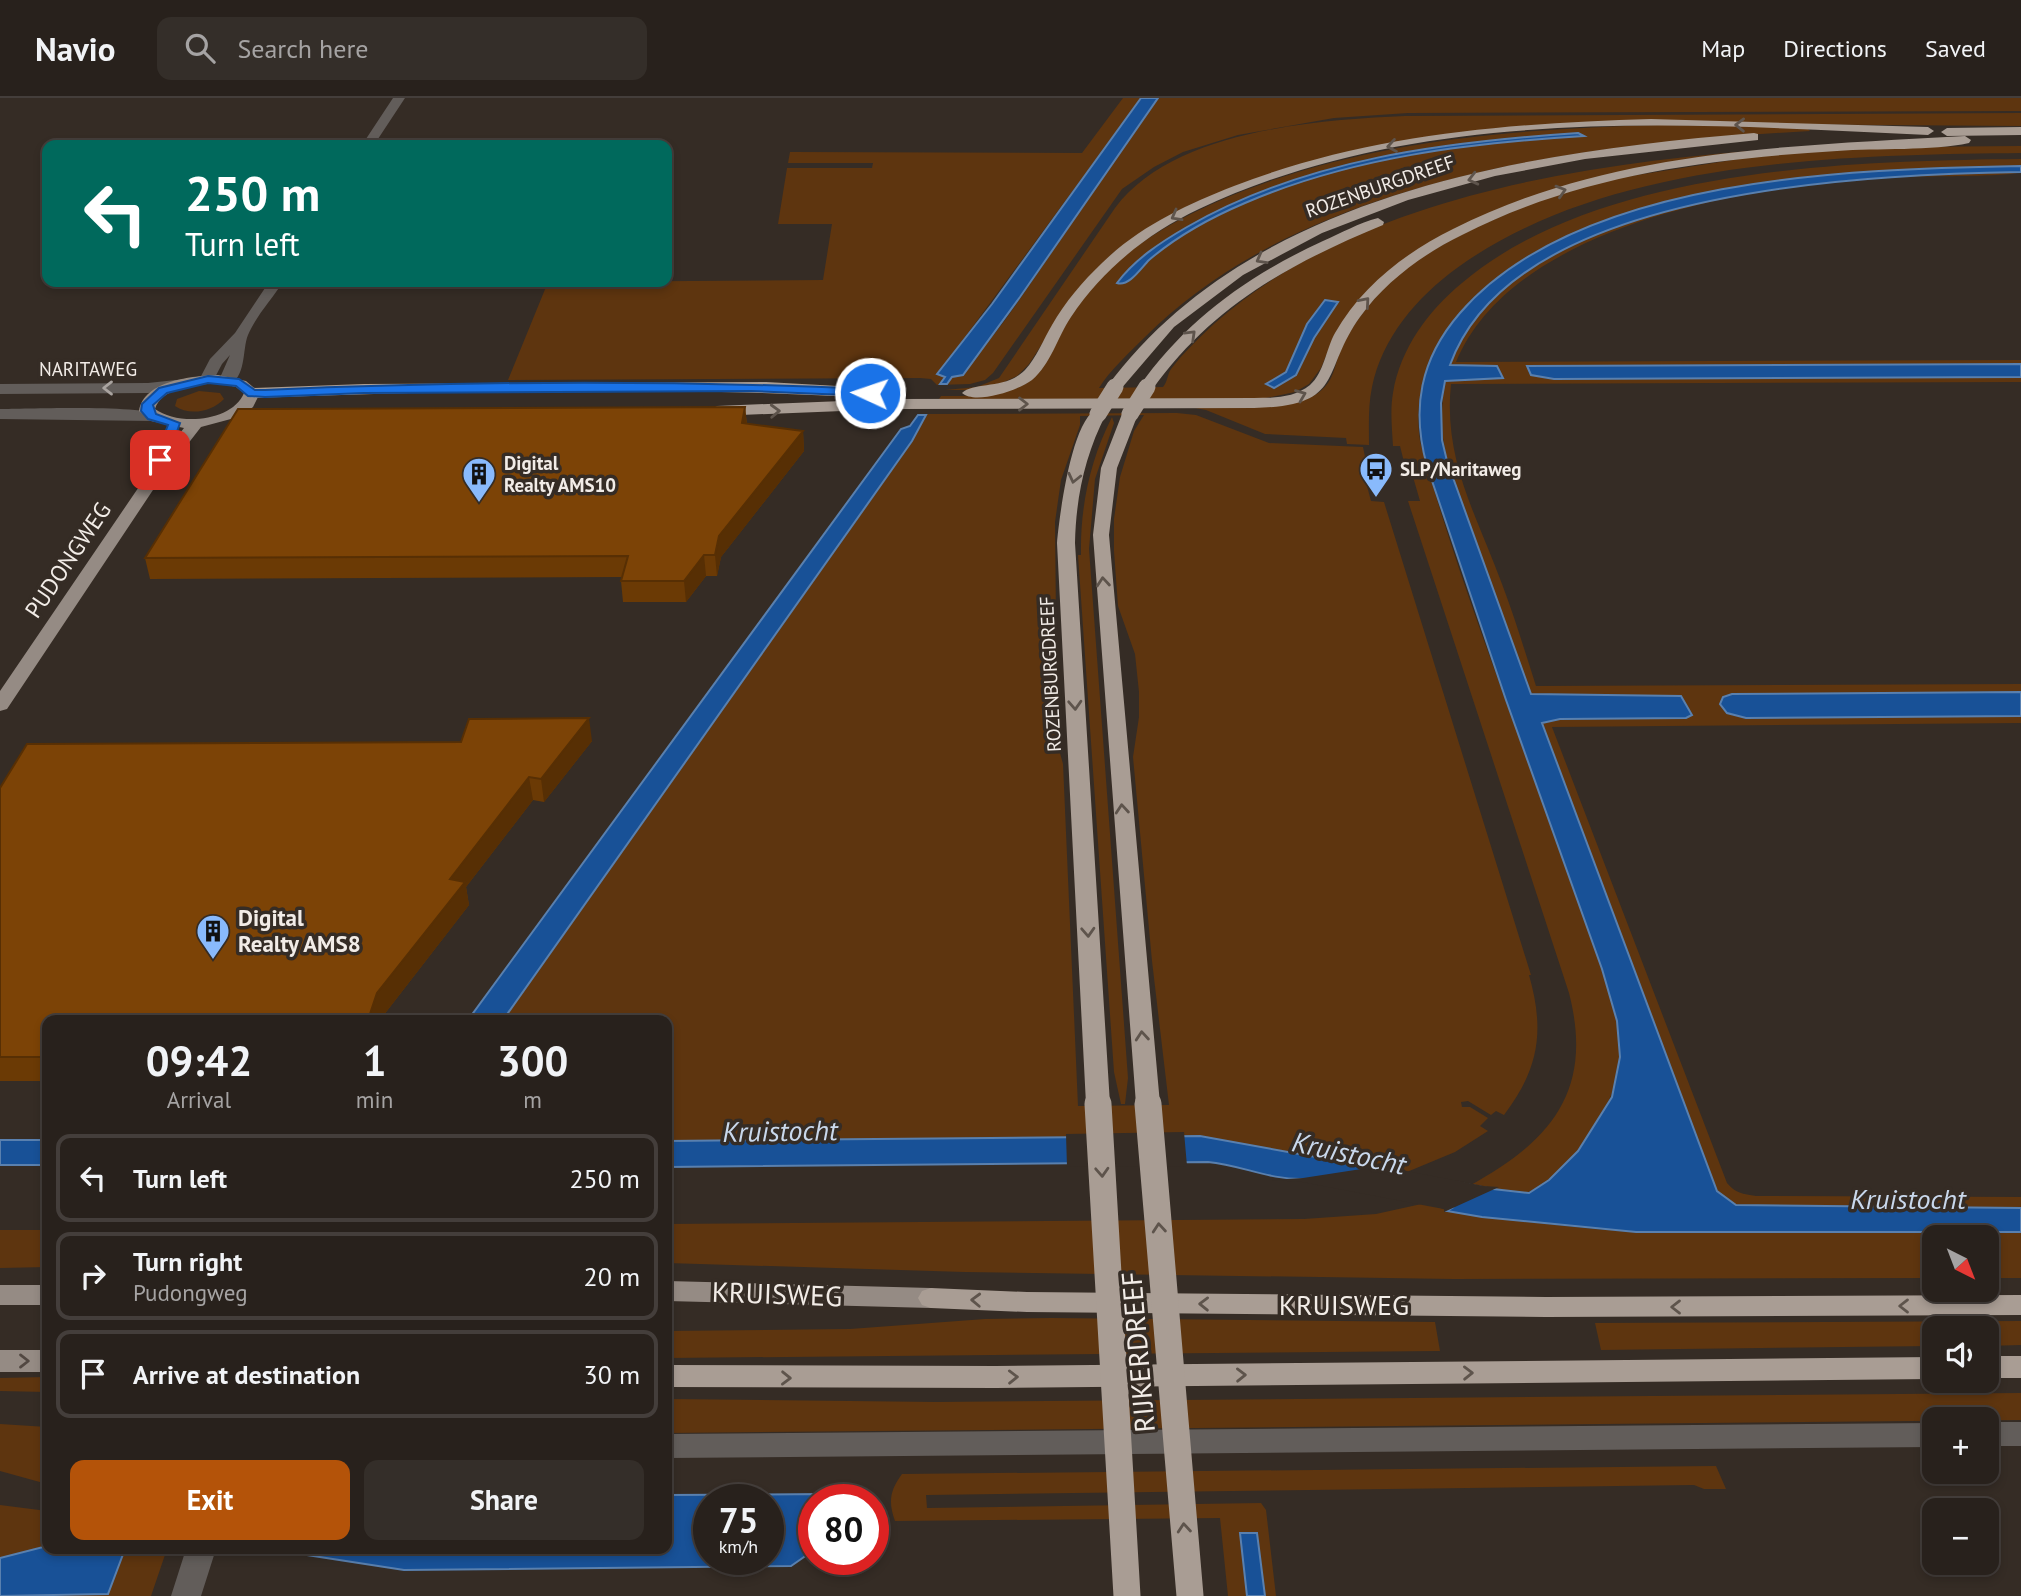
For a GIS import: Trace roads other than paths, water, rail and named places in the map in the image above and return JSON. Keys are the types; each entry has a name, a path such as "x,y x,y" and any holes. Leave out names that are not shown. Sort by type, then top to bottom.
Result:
{"highway":[{"path":"252,393 364,389 737,387 924,393 982,392 1021,381 1031,372 1086,286 1110,261 1135,241 1176,216 1221,194 1324,160 1435,139 1573,126 1808,125 1960,136"},
{"name":"ROZENBURGDREEF","path":"1148,1104 1101,535 1109,468 1130,414 1147,387 1188,337 1246,289 1309,252 1409,211 1534,176 1652,156 2021,131"},
{"name":"ROZENBURGDREEF","path":"1098,1104 1066,543 1068,504 1076,468 1098,415 1133,361 1165,328 1200,298 1235,274 1325,228 1424,192 1546,163 1661,145 1799,135 1960,136 2021,140"},
{"path":"708,411 892,404 1254,403 1288,400 1316,388 1324,377 1344,330 1371,295 1392,275 1448,237 1517,206 1601,180 1711,160 1960,136"},
{"path":"241,410 268,409"},
{"name":"RIJKERDREEF","path":"1098,1104 1127,1596"},
{"name":"RIJKERDREEF","path":"1148,1104 1190,1596"},
{"name":"KRUISWEG","path":"931,1298 1027,1302 1546,1307 2021,1305"},
{"path":"1999,1367 2021,1367"},
{"path":"672,1377 996,1377 1922,1368"}],"main road":[{"path":"227,380 248,387 252,393 248,404 228,416 196,423 174,423 152,416 147,411 148,404 163,391 176,385 227,380"},
{"name":"PUDONGWEG","path":"153,478 174,423"},
{"name":"PUDONGWEG","path":"0,705 153,478 196,423"},
{"name":"KRUISWEG","path":"672,1291 931,1298"},
{"path":"0,1295 42,1295"},
{"path":"0,1361 42,1361"}],"street":[{"path":"371,140 399,98"},
{"path":"208,380 215,362 240,336 273,287"},
{"path":"227,380 236,362 240,336"},
{"name":"NARITAWEG","path":"0,389 148,388 176,385"},
{"name":"NARITAWEG","path":"0,414 152,416"},
{"path":"1999,1434 2021,1434"},
{"path":"672,1446 1922,1435"},
{"path":"186,1596 199,1554"}],"water":[{"path":"1141,98 1158,98 963,375 952,377 947,384 940,384 945,377 937,374 992,304"},
{"path":"1578,133 1584,136 1498,143 1412,155 1369,163 1286,187 1233,208 1195,228 1160,251 1130,280 1117,283 1140,259 1177,233 1232,204 1279,185 1376,158 1427,149"},
{"path":"2021,166 2021,172 1875,178 1789,187 1701,203 1618,227 1544,260 1487,306 1450,365 1497,366 1503,378 1445,381 1441,403 1442,440 1447,461 1531,694 1681,696 1692,715 1686,718 1560,719 1542,723 1717,1191 1736,1205 2021,1208 2021,1232 1999,1232 1999,1225 1922,1225 1922,1232 1636,1232 1482,1217 1447,1211 1452,1208 1208,1162 672,1167 672,1141 1200,1136 1493,1189 1529,1193 1549,1180 1578,1151 1612,1097 1620,1057 1617,1021 1602,969 1506,700 1427,466 1422,445 1420,405 1428,367 1446,330 1460,313 1511,267 1574,233 1645,207 1722,189 1879,171"},
{"path":"1325,300 1338,302 1314,338 1296,375 1274,388 1266,384 1286,372 1307,324"},
{"path":"2021,364 2021,377 1554,379 1531,375 1527,366"},
{"path":"918,415 926,415 912,441 507,1015 472,1015 901,429 910,426"},
{"path":"2021,692 2021,716 1746,718 1727,713 1720,704 1723,697 1732,694"},
{"path":"0,1140 42,1140 42,1165 0,1165"},
{"path":"784,1494 798,1494 798,1561 791,1566 784,1566"},
{"path":"672,1495 693,1495 693,1567 404,1570 300,1554 672,1554"},
{"path":"1240,1533 1257,1533 1265,1596 1247,1596"},
{"path":"42,1547 42,1554 123,1554 108,1594 0,1596 0,1558"}],"place":[{"name":"SLP/Naritaweg","path":"1376,499"},
{"name":"Digital Realty AMS10","path":"479,504"},
{"name":"Digital Realty AMS8","path":"213,961"}],"water label":[{"name":"Kruistocht","path":"780,1131"},
{"name":"Kruistocht","path":"1349,1153"},
{"name":"Kruistocht","path":"1908,1199"}]}
